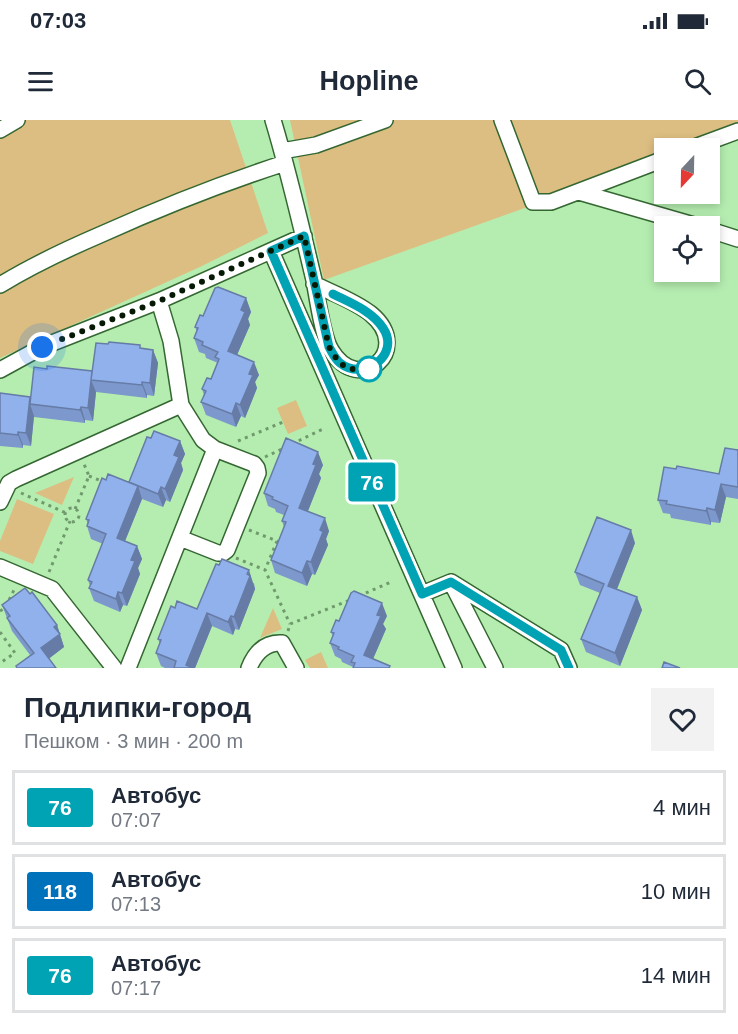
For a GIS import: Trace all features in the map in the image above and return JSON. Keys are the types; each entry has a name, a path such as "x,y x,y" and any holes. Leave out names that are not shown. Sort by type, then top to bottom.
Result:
{"street":[{"path":"0,130 17,120"},
{"path":"273,120 304,236 314,284 329,347 338,362 354,370 369,369 383,358 387,346 385,330 370,314 314,284"},
{"path":"0,285 34,264 132,220 284,157 386,120"},
{"path":"502,120 533,202 551,202 654,163"},
{"path":"719,138 738,131"},
{"path":"579,192 662,216"},
{"path":"720,233 738,239"},
{"path":"0,370 42,347 159,301 304,236"},
{"path":"271,251 454,668"},
{"path":"159,301 171,341 182,405 203,440 254,464 258,472 223,553 180,538"},
{"path":"0,502 9,483 182,405"},
{"path":"128,668 180,538 222,447"},
{"path":"0,567 44,585 57,594 114,668"},
{"path":"422,594 451,582"},
{"path":"451,582 495,668"},
{"path":"451,582 561,650 569,668"},
{"path":"249,668 256,653 276,643 282,643 296,668"}],"path":[{"path":"222,447 283,422"},
{"path":"257,468 263,458 323,429"},
{"path":"78,451 89,476 108,483"},
{"path":"75,509 89,476"},
{"path":"9,483 24,496 66,513"},
{"path":"66,513 71,508 75,509"},
{"path":"66,513 66,518 75,522 78,519 78,512 75,509"},
{"path":"44,585 70,521"},
{"path":"237,525 277,541 265,570"},
{"path":"223,553 265,570 290,624"},
{"path":"0,611 5,608 21,575"},
{"path":"282,643 290,624 391,582"},
{"path":"0,632 15,653 0,663"}],"shaded area":[{"path":"0,120 230,120 268,233 202,266 0,358"},
{"path":"290,120 738,120 738,131 718,138 654,138 654,162 324,280"},
{"path":"296,400 307,426 288,434 277,408"},
{"path":"74,477 62,505 35,493"},
{"path":"17,499 54,514 33,564 0,551 0,541"},
{"path":"273,608 282,629 260,638"},
{"path":"321,652 328,668 310,668 305,660"}],"building":[{"path":"218,287 246,298 241,310 245,312 228,351 254,362 249,374 253,375 240,405 236,403 232,414 201,402 206,391 202,389 207,378 211,379 219,359 215,357 218,352 202,345 203,342 194,338 198,328 195,327 200,315 203,316 215,288"},
{"path":"109,342 140,345 140,348 153,350 150,383 142,382 142,385 91,380 96,343 108,344"},
{"path":"47,366 92,371 88,408 81,407 80,410 30,404 34,367 47,369"},
{"path":"0,393 30,397 26,433 18,432 18,435 0,433"},
{"path":"154,431 180,441 174,455 179,457 165,489 161,487 158,494 129,482 147,437 151,438"},
{"path":"286,438 318,452 313,464 316,465 299,508 325,518 320,530 323,532 311,562 307,561 302,573 271,560 286,522 282,521 288,506 264,493"},
{"path":"725,448 738,450 738,487 721,484 715,510 707,508 706,511 666,504 667,501 658,500 664,467 676,469 677,466 719,474"},
{"path":"108,474 138,486 117,538 137,546 131,560 135,561 122,593 118,592 116,599 89,588 92,582 88,580 106,534 87,526 89,520 86,519 102,478 106,480"},
{"path":"597,517 631,530 608,586 637,597 615,653 581,639 604,584 575,572"},
{"path":"222,559 249,570 247,574 250,576 234,617 231,616 228,622 207,613 186,665 193,668 174,668 176,661 156,653 161,640 158,639 171,606 175,608 177,601 197,609 216,564 219,565"},
{"path":"25,588 30,594 32,592 57,625 54,627 60,634 41,648 56,668 17,668 16,666 34,653 7,618 10,616 2,605"},
{"path":"354,591 382,603 377,615 381,616 364,655 390,666 389,668 353,668 355,663 351,662 354,656 330,643 334,633 331,632 336,620 339,621"},
{"path":"664,662 680,668 662,668"}],"bus line":[{"name":"76","path":"333,294 370,314 385,330 387,346 383,358 369,369 354,370 338,362 329,347 304,236 271,251 422,594 451,582 561,650 569,668"}],"route":[{"path":"42,347 159,301 304,236 329,347 338,362 354,370 369,369"}]}
